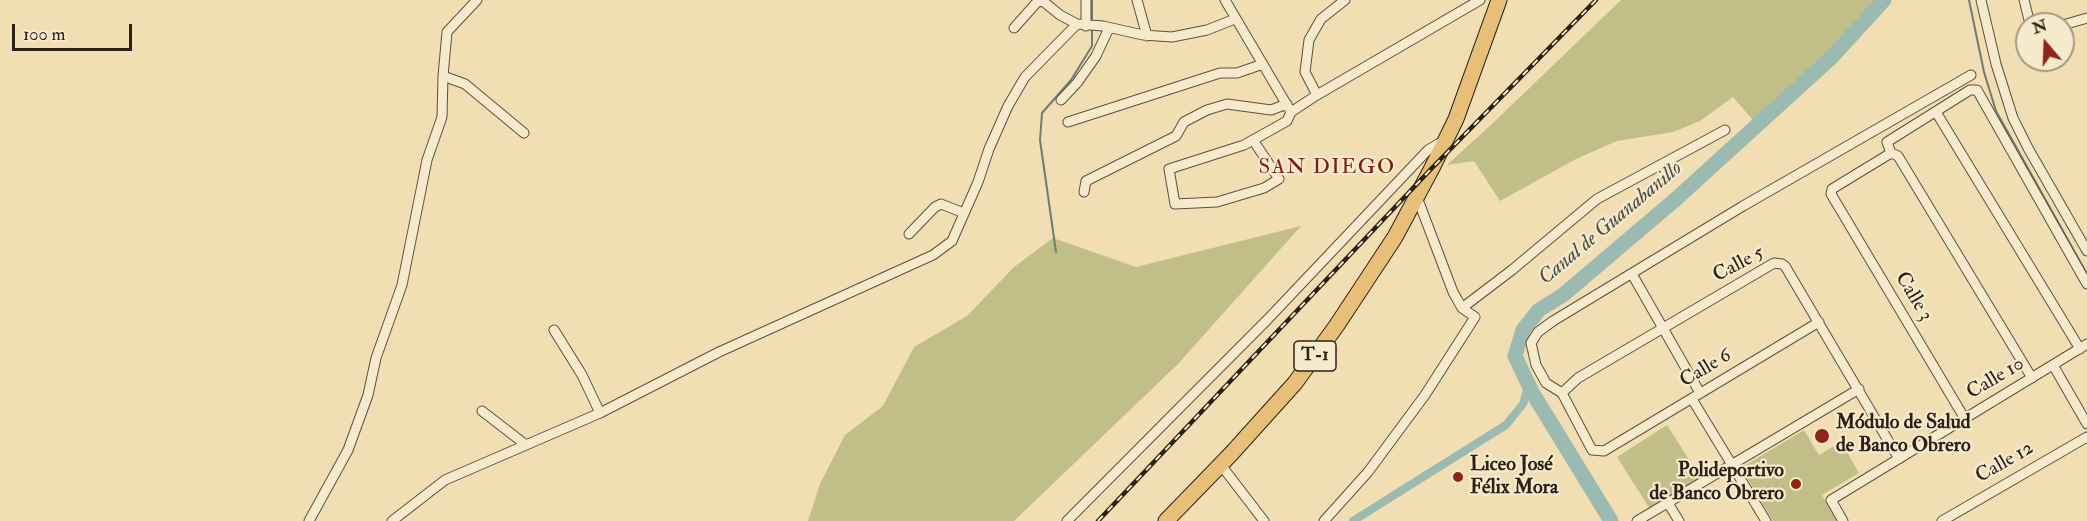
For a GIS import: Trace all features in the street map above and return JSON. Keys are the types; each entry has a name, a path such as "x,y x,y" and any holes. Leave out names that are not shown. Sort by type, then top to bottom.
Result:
{"main road":[{"name":"T-1","path":"1166,521 1221,465 1295,383 1389,247 1446,139 1475,69 1499,0"}],"street":[{"path":"309,521 348,450 368,395 376,358 402,285 427,160 442,117 447,32 477,0"},
{"path":"393,521 445,480 600,413 719,352 933,255 952,241 999,127 1025,77 1084,26 1086,0"},
{"path":"1137,0 1147,36"},
{"path":"1225,0 1289,108 1287,121 1244,145 1169,169 1175,204 1217,202 1264,188 1279,179 1253,140"},
{"path":"1317,94 1305,72 1309,40 1321,19 1345,0"},
{"path":"1084,192 1086,182 1176,136 1184,122 1207,110 1227,104 1271,110 1289,108 1480,0"},
{"path":"1981,0 1995,64 2013,118 2087,251"},
{"path":"1014,28 1038,1 1044,2 1060,15 1084,26 1106,27 1147,36 1172,37 1207,30 1235,19"},
{"path":"1061,100 1077,83 1096,56 1106,27"},
{"path":"1068,122 1220,73 1237,73 1263,64"},
{"path":"1562,393 1546,383 1536,365 1531,342 1538,332 1828,156 1971,75"},
{"path":"443,76 465,84 524,133"},
{"path":"2032,378 1898,156 1891,153 1887,142 1970,90 1974,89 1980,93 2087,284"},
{"path":"1936,112 2083,347"},
{"path":"1462,308 1512,270 1597,199 1725,130"},
{"path":"1067,521 1268,319 1428,150 1446,139"},
{"name":"Calle 3","path":"1891,153 1832,189 1831,194 1965,419"},
{"path":"1324,521 1368,472 1425,395 1475,317 1462,308 1453,292 1417,196"},
{"path":"909,234 940,204 964,213"},
{"name":"Calle 5","path":"1562,393 1578,378 1774,263 1785,266 1899,459"},
{"path":"1632,274 1701,393"},
{"name":"Calle 6","path":"1562,393 1592,450 1604,451 1819,322"},
{"path":"554,330 582,375 600,413"},
{"name":"Calle 10","path":"1843,521 1831,500 2083,347"},
{"path":"2053,365 2087,424"},
{"path":"1637,521 1859,389"},
{"path":"1692,399 1766,521"},
{"path":"482,411 526,444"},
{"name":"Calle 12","path":"1942,521 2087,437"},
{"path":"1221,465 1264,521"},
{"path":"1668,503 1679,521"}],"shaded area":[{"path":"1621,0 1884,0 1832,57 1757,125 1733,97 1700,121 1673,132 1617,141 1576,159 1500,201 1474,161 1447,165"},
{"path":"1301,226 1178,364 1014,521 808,521 820,484 845,435 883,406 914,347 967,316 1014,267 1053,238 1136,267"},
{"path":"1667,425 1700,477 1650,509 1617,457"},
{"name":"Polideportivo de Banco Obrero","path":"1804,430 1819,455 1841,442 1859,473 1822,495 1837,521 1773,521 1741,468"}],"waterway":[{"path":"1092,0 1092,21"},
{"name":"Canal de Guanabanillo","path":"1611,521 1532,392 1515,356 1523,330 1539,310 1563,295 1676,199 1832,57 1884,0"},
{"path":"1969,0 1984,72 1996,111 2087,274"},
{"path":"1056,252 1040,140 1042,113 1071,80 1092,46 1092,27"},
{"path":"1353,521 1506,425 1523,404 1529,384"}],"railway":[{"path":"1098,521 1432,168 1596,0"}],"place":[{"name":"Módulo de Salud de Banco Obrero","path":"1822,436"},
{"name":"Liceo José Félix Mora","path":"1458,477"},
{"name":"Polideportivo de Banco Obrero","path":"1796,484"}],"district":[{"name":"SAN DIEGO","path":"1327,168"}]}
